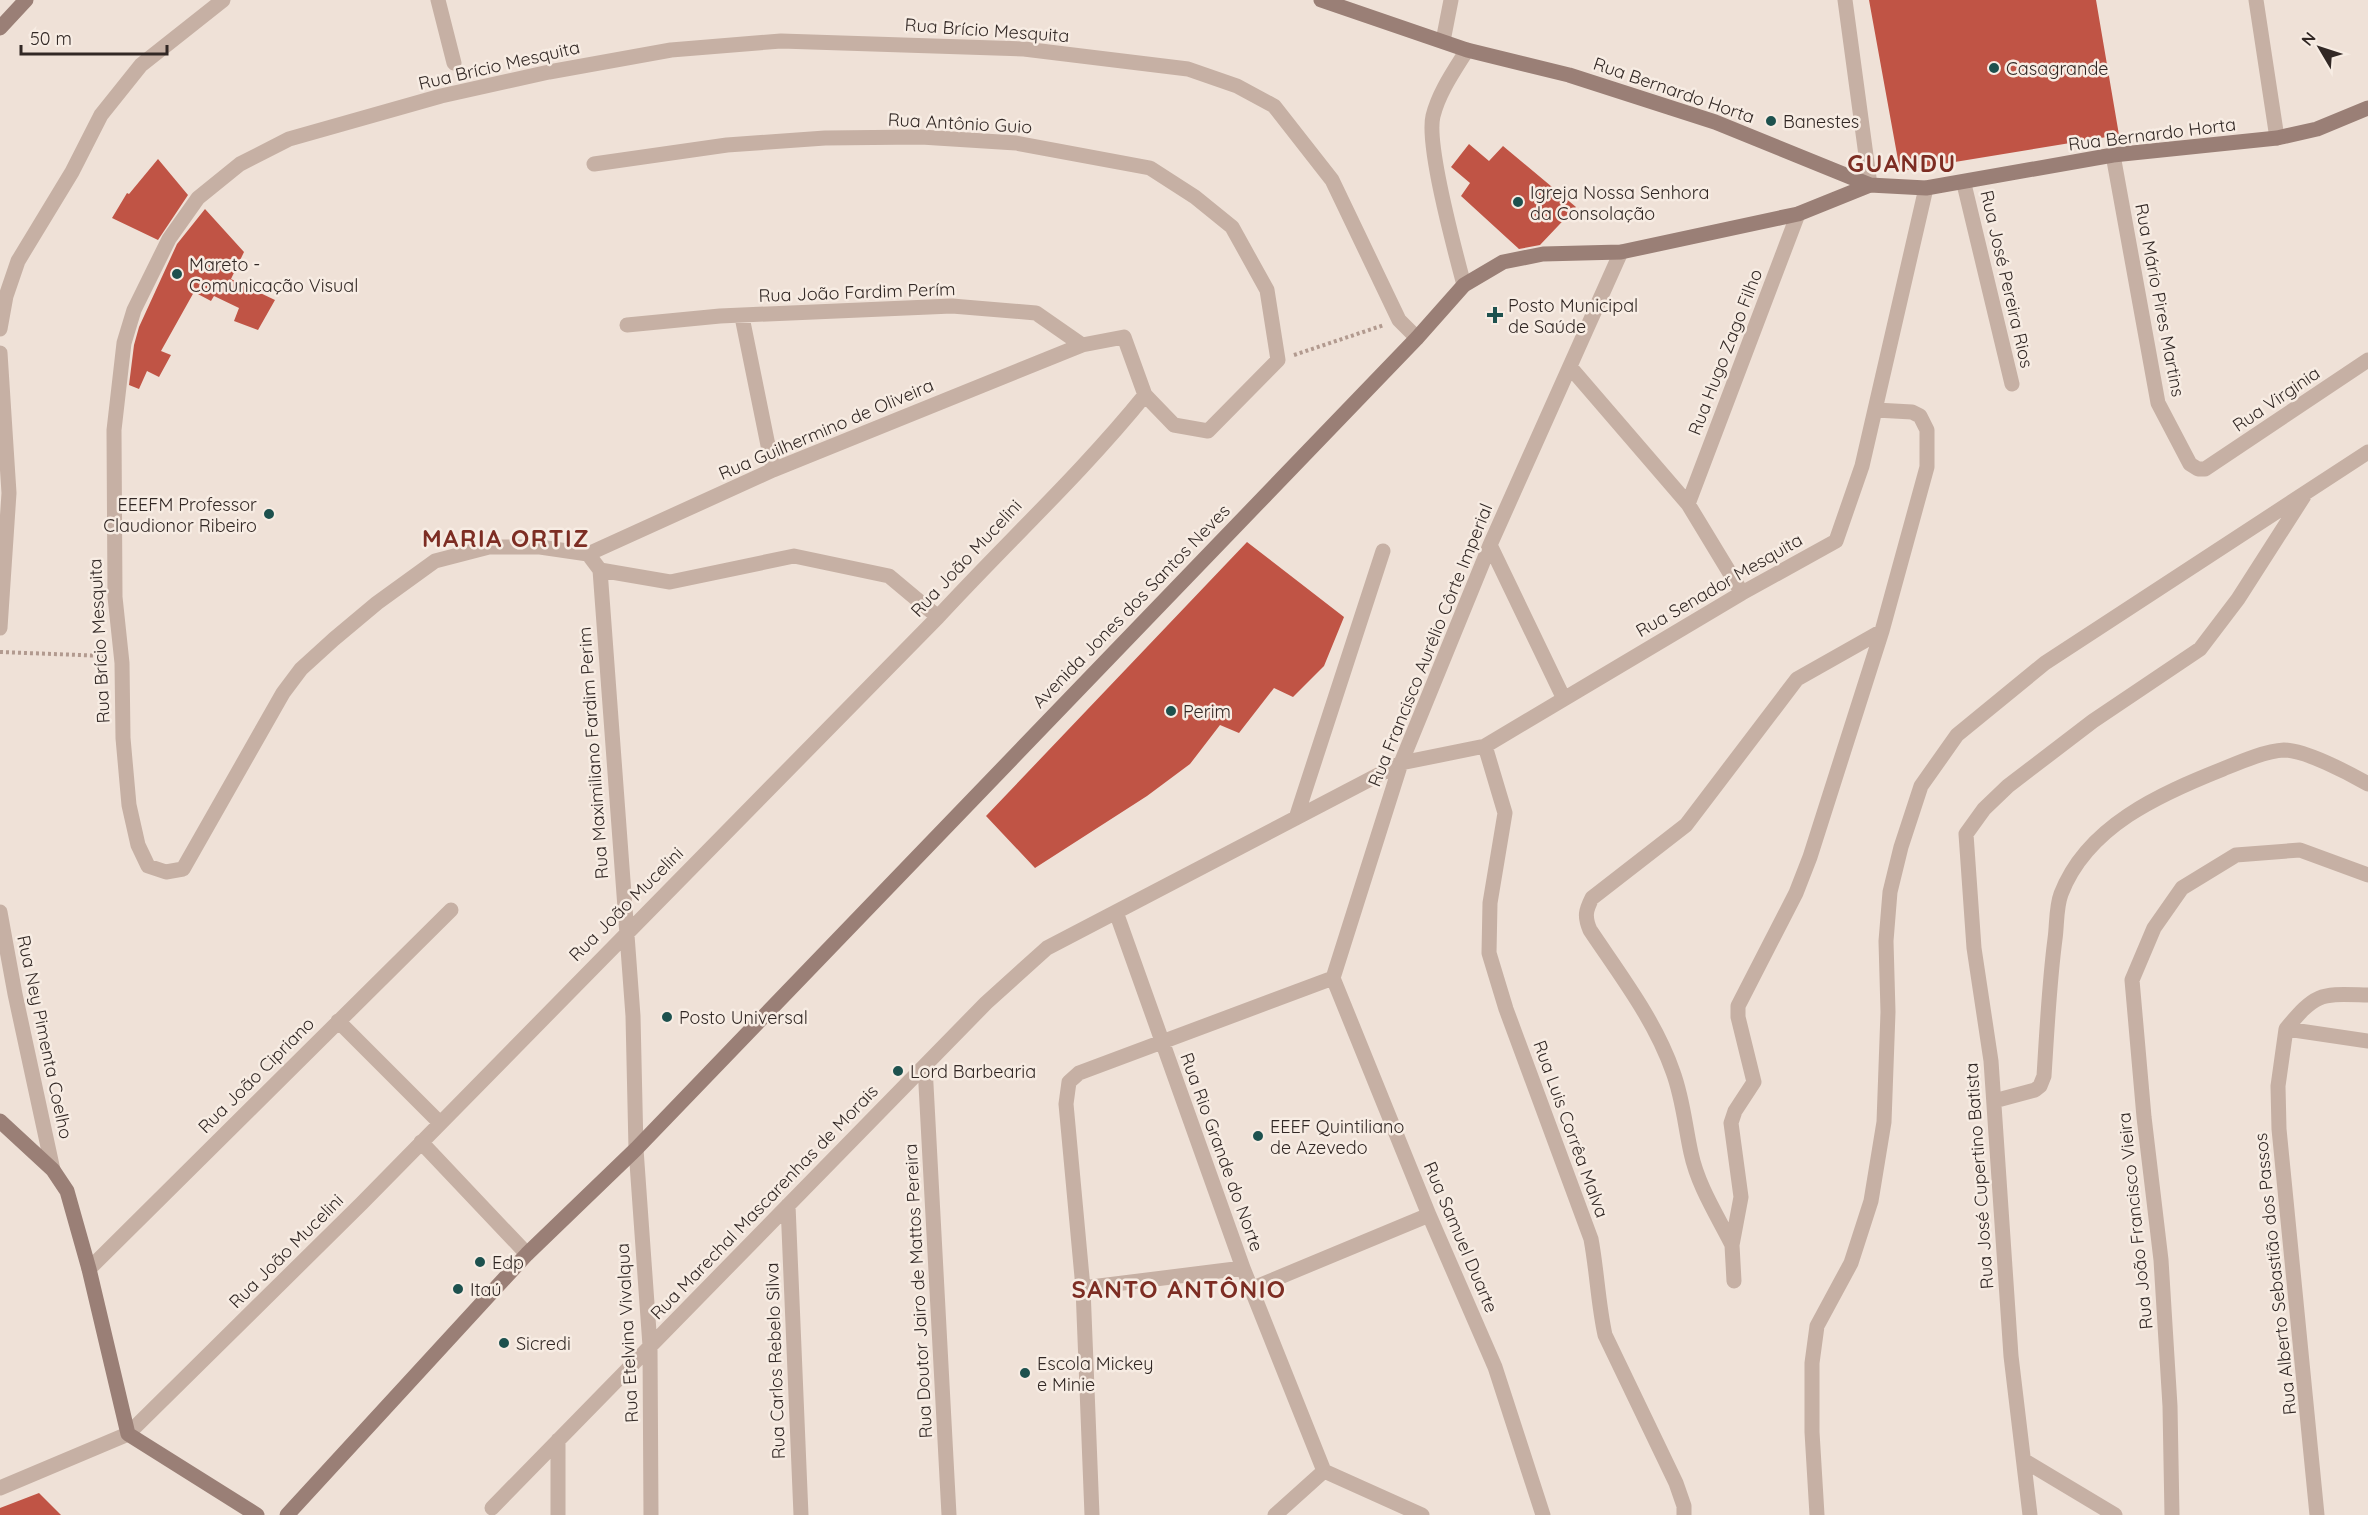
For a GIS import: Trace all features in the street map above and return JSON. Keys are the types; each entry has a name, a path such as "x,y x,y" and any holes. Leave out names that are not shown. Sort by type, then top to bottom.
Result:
{"main road":[{"path":"0,28 26,0"},
{"name":"Rua Bernardo Horta","path":"1321,0 1467,50 1569,75 1714,122 1870,185 1926,188 1964,184 2113,155 2277,138 2317,129 2368,108"},
{"name":"Avenida Jones dos Santos Neves","path":"287,1515 527,1254 636,1149 1417,338 1464,285 1503,262 1543,254 1621,252 1798,213 1870,185"},
{"path":"0,1121 53,1170 67,1191 89,1269 128,1434 257,1515"}],"street":[{"path":"0,330 6,296 18,261 72,172 101,115 141,65 223,0"},
{"path":"438,0 454,63"},
{"path":"1443,42 1451,0"},
{"path":"1845,0 1870,185"},
{"path":"2256,0 2277,138"},
{"name":"Rua Brício Mesquita","path":"588,554 540,547 489,547 435,561 377,603 301,669 283,693 183,869 166,872 148,866 138,845 128,794 121,656 115,597 114,429 117,386 124,343 134,310 169,239 198,198 240,164 289,139 441,96 549,72 671,50 781,41 1024,49 1188,69 1237,86 1274,106 1332,180 1399,320 1417,338"},
{"path":"1464,285 1436,155 1432,118 1439,96 1467,50"},
{"name":"Rua Antônio Guio","path":"594,164 726,145 825,138 921,138 1016,143 1150,168 1195,196 1232,227 1267,290 1278,360"},
{"name":"Rua Mário Pires Martins","path":"2113,155 2158,403 2190,464 2198,469 2205,469"},
{"name":"Rua José Pereira Rios","path":"1964,184 2012,384"},
{"name":"Rua Senador Mesquita","path":"1296,818 1401,763 1485,746 1742,593 1836,541 1862,466 1926,188"},
{"name":"Rua Hugo Zago Filho","path":"1688,504 1798,213"},
{"name":"Rua Francisco Aurélio Côrte Imperial","path":"1333,978 1401,763 1490,545 1621,252"},
{"name":"Rua João Fardim Perím","path":"627,325 720,316 742,317 833,310 952,306 1036,313 1082,345"},
{"path":"742,317 773,470"},
{"path":"1082,345 1124,337 1145,395 1174,425 1208,432 1278,360"},
{"name":"Rua Guilhermino de Oliveira","path":"588,554 773,470 1082,345"},
{"path":"0,352 9,493 0,628"},
{"name":"Rua Virginia","path":"2205,469 2368,360"},
{"path":"1570,367 1688,504 1742,593"},
{"name":"Rua João Mucelini","path":"128,1434 440,1123 938,617 1000,549 1116,431 1145,395"},
{"path":"1734,1281 1732,1245 1741,1197 1731,1123 1735,1111 1754,1082 1740,1028 1738,1006 1796,893 1810,857 1882,631 1928,467 1928,430 1920,416 1912,412 1876,410"},
{"path":"1817,1515 1812,1432 1812,1363 1817,1326 1851,1263 1871,1201 1884,1122 1888,1012 1886,941 1890,892 1901,847 1921,786 1957,735 2045,663 2368,452"},
{"name":"Rua José Cupertino Batista","path":"2030,1515 2011,1356 1994,1101 1983,995 1974,948 1966,834 1984,809 2008,786 2093,721 2200,649 2243,591 2308,490"},
{"path":"1490,545 1564,699"},
{"path":"1296,818 1383,551"},
{"path":"588,554 600,570 670,582 795,556 889,576 938,617"},
{"name":"Rua Maximiliano Fardim Perim","path":"600,570 625,933 633,1016 636,1149"},
{"path":"1732,1245 1702,1188 1691,1153 1687,1119 1673,1072 1634,995 1590,930 1585,918 1586,909 1592,898 1686,825 1797,679 1882,631"},
{"name":"Rua Luis Corrêa Malva","path":"1485,746 1505,813 1490,903 1489,953 1506,1009 1591,1239 1598,1275 1600,1314 1605,1335 1676,1483 1684,1506 1684,1515"},
{"path":"1994,1101 2035,1090 2040,1086 2044,1076 2048,999 2061,896 2087,850 2108,830 2135,810 2190,782 2238,763 2284,750 2331,764 2368,784"},
{"name":"Rua Marechal Mascarenhas de Morais","path":"492,1508 986,1003 1047,948 1296,818"},
{"name":"Rua João Francisco Vieira","path":"2172,1515 2170,1406 2161,1260 2144,1117 2132,980 2154,928 2182,888 2236,855 2300,850 2368,875"},
{"name":"Rua João Cipriano","path":"89,1269 451,910"},
{"name":"Rua Ney Pimenta Coelho","path":"0,912 15,994 53,1170"},
{"name":"Rua Rio Grande do Norte","path":"1116,912 1243,1268 1324,1471"},
{"path":"1092,1515 1083,1288 1066,1104 1069,1082 1078,1073 1160,1040 1333,978"},
{"name":"Rua Samuel Duarte","path":"1333,978 1429,1215 1496,1367 1543,1515"},
{"path":"2286,1029 2300,1012 2323,994 2368,995"},
{"path":"338,1021 440,1123"},
{"path":"2286,1029 2368,1041"},
{"name":"Rua Alberto Sebastião dos Passos","path":"2286,1029 2278,1086 2279,1130 2316,1515"},
{"name":"Rua Doutor Jairo de Mattos Pereira","path":"925,1065 950,1515"},
{"path":"421,1142 527,1254"},
{"name":"Rua Etelvina Vivalqua","path":"636,1149 651,1346 651,1515"},
{"name":"Rua Carlos Rebelo Silva","path":"788,1205 801,1515"},
{"path":"1251,1289 1429,1215"},
{"path":"1083,1288 1243,1268"},
{"path":"0,1488 128,1434"},
{"path":"558,1440 558,1515"},
{"path":"2025,1461 2115,1515"},
{"path":"1275,1515 1324,1471 1422,1515"}],"path":[{"path":"1278,360 1399,320"},
{"path":"0,652 121,656"}],"building":[{"name":"Casagrande","path":"1869,0 2096,0 2119,135 1900,171"},
{"name":"Igreja Nossa Senhora da Consolação","path":"1469,144 1489,161 1503,146 1576,207 1540,245 1519,249 1461,196 1470,183 1451,167"},
{"path":"158,159 188,195 158,240 112,218 127,193 129,194"},
{"path":"205,209 244,252 231,279 275,300 258,330 234,321 239,308 214,296 211,301 194,292 161,351 171,355 159,377 147,371 139,389 129,385 134,345 139,327 177,244"},
{"name":"Perim","path":"1247,542 1344,617 1324,666 1293,697 1274,688 1239,733 1220,725 1190,764 1147,796 1035,868 986,816"},
{"path":"39,1493 61,1515 0,1515 0,1508"}],"place":[{"name":"Casagrande","path":"1994,68"},
{"name":"Banestes","path":"1771,121"},
{"name":"Igreja Nossa Senhora da Consolação","path":"1518,202"},
{"name":"Mareto - Comunicação Visual","path":"177,274"},
{"name":"Posto Municipal de Saúde","path":"1495,315"},
{"name":"EEEFM Professor Claudionor Ribeiro","path":"269,514"},
{"name":"Perim","path":"1171,711"},
{"name":"Posto Universal","path":"667,1017"},
{"name":"Lord Barbearia","path":"898,1071"},
{"name":"EEEF Quintiliano de Azevedo","path":"1258,1136"},
{"name":"Edp","path":"480,1262"},
{"name":"Itaú","path":"458,1289"},
{"name":"Sicredi","path":"504,1343"},
{"name":"Escola Mickey e Minie","path":"1025,1373"}],"district":[{"name":"GUANDU","path":"1902,163"},
{"name":"MARIA ORTIZ","path":"506,538"},
{"name":"SANTO ANTÔNIO","path":"1179,1289"}]}
